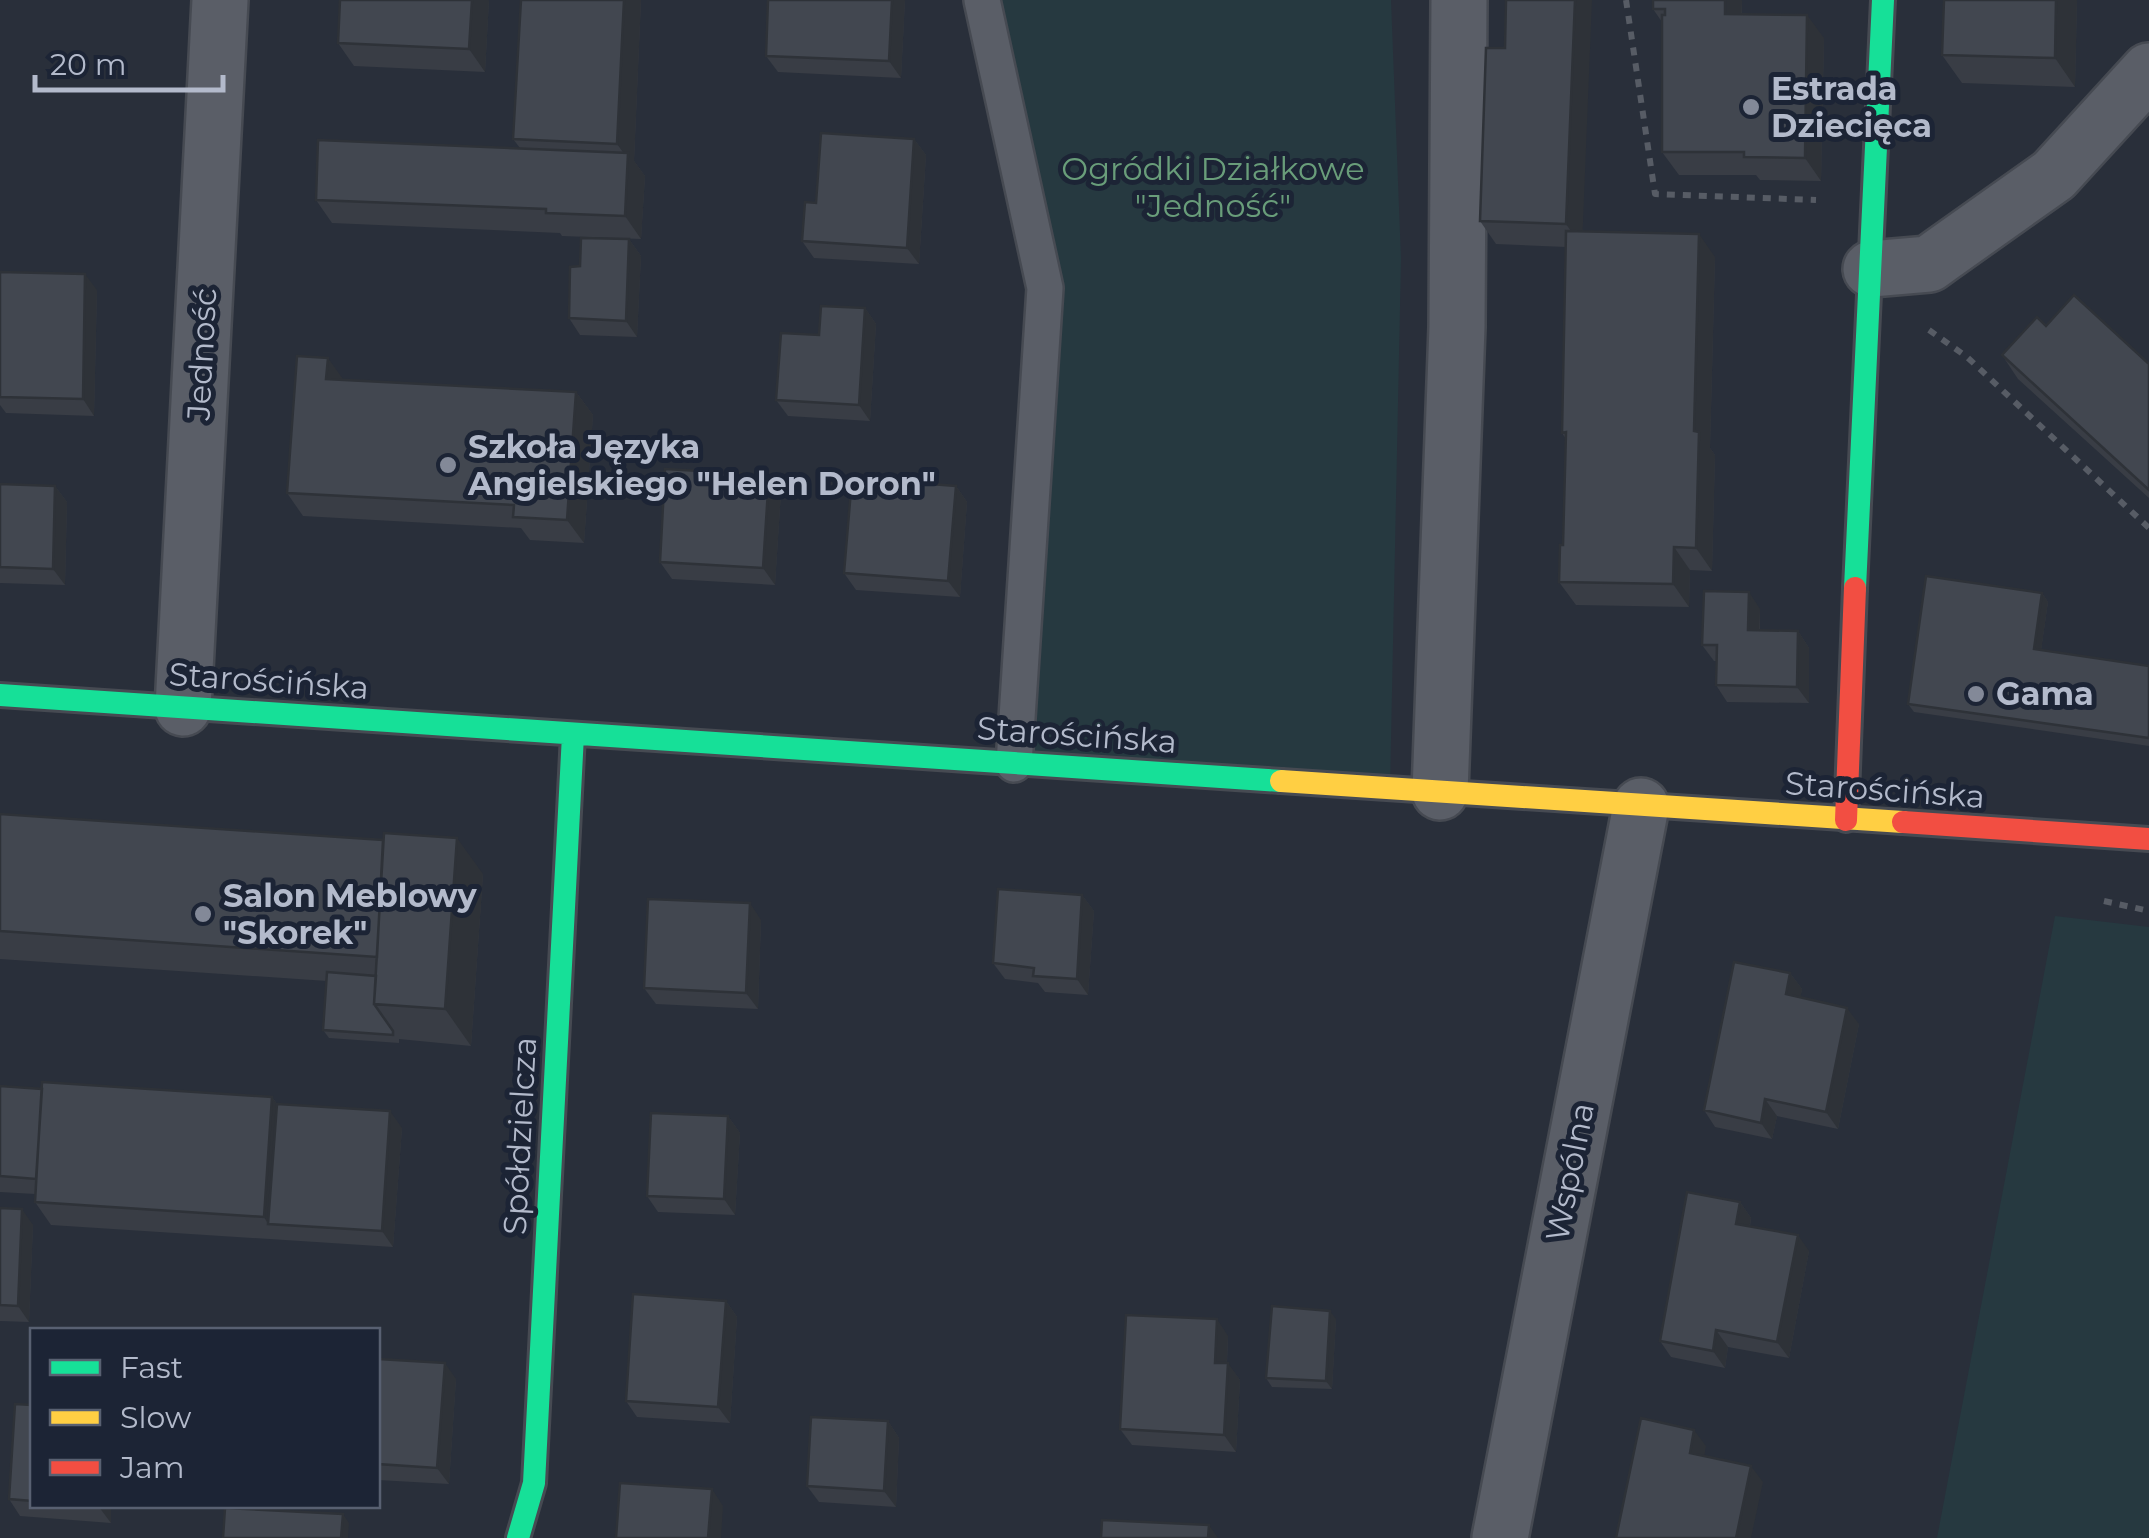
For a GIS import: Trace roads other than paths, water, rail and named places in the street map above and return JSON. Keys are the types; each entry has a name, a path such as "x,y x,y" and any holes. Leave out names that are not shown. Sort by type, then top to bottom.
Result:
{"street":[{"name":"Jedność","path":"184,708 220,0"},
{"path":"1440,792 1456,327 1459,0"},
{"path":"1846,820 1883,0"},
{"path":"1871,269 1929,264 2054,175 2149,71"},
{"name":"Starościńska","path":"0,695 2149,839"},
{"name":"Spółdzielcza","path":"518,1538 534,1483 573,734"},
{"name":"Wspólna","path":"1500,1538 1642,806"}],"lane":[{"path":"982,0 1045,288 1014,764"}],"place":[{"name":"Estrada Dziecięca","path":"1751,107"},
{"name":"Szkoła Języka Angielskiego \"Helen Doron\"","path":"448,465"},
{"name":"Gama","path":"1976,694"},
{"name":"Salon Meblowy \"Skorek\"","path":"203,914"}],"park label":[{"name":"Ogródki Działkowe \"Jedność\"","path":"1213,188"}]}
